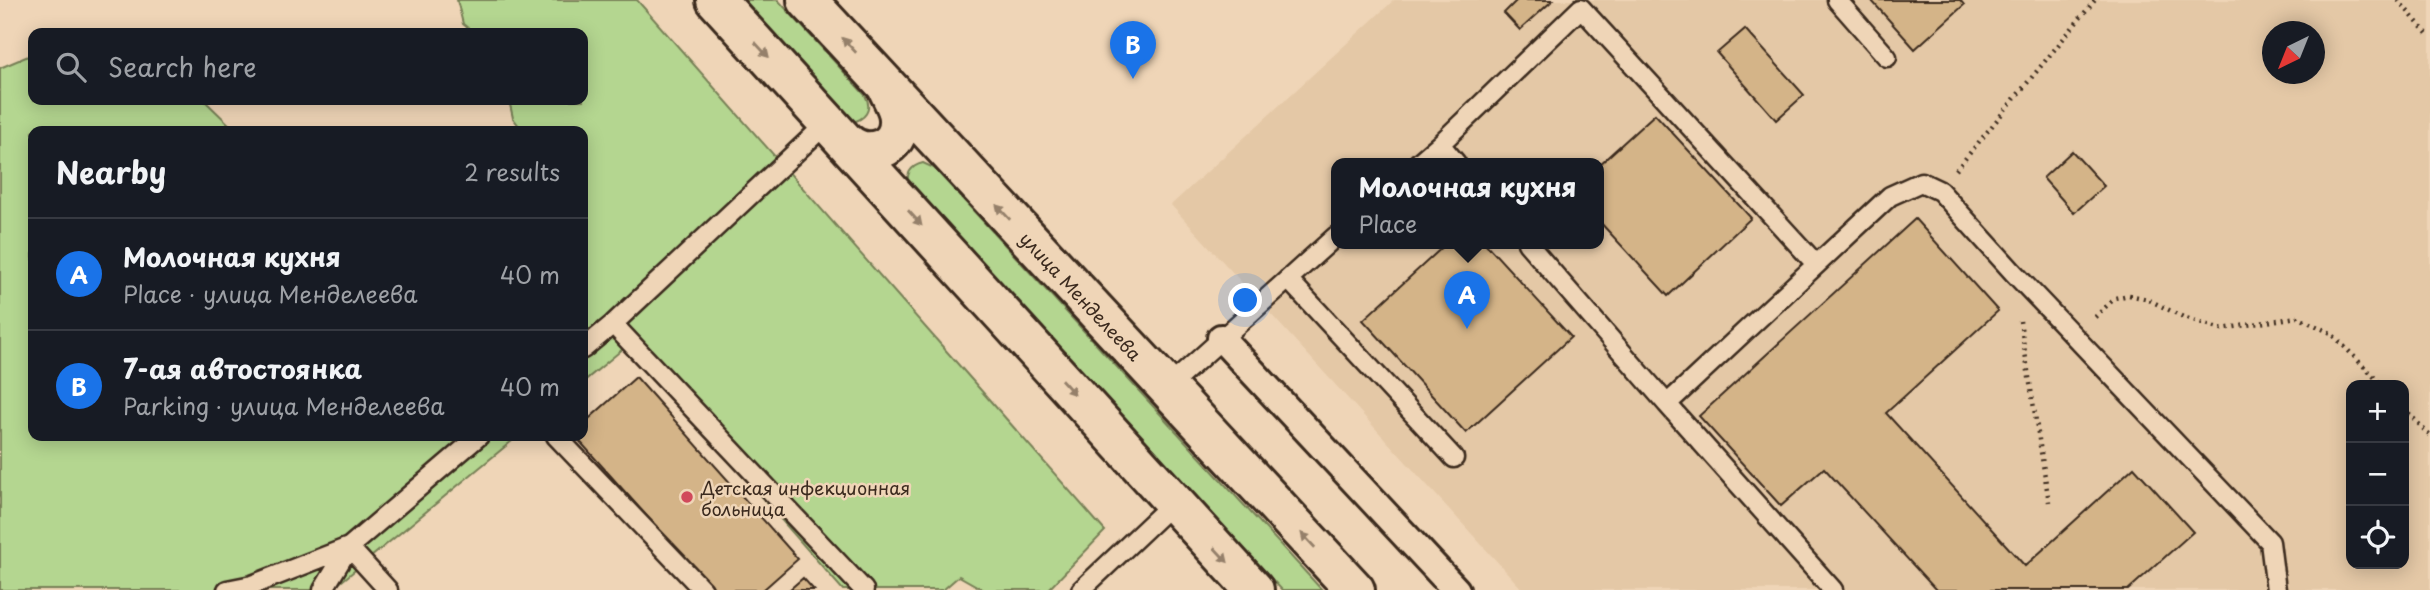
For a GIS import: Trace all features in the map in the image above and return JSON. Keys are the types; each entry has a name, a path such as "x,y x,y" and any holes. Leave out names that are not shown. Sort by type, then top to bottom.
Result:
{"street":[{"path":"716,0 1254,590"},
{"name":"улица Менделеева","path":"807,0 1355,590"},
{"path":"837,132 856,149 873,152 885,148 898,128 899,116 886,85"},
{"path":"1221,338 1456,590"}],"lane":[{"path":"1837,0 1887,57"},
{"path":"1424,158 1585,4 1816,264"},
{"path":"588,345 837,132"},
{"path":"1440,144 1452,158"},
{"path":"1667,404 1890,196 1921,182 1940,191 2013,272 2270,542 2276,590"},
{"path":"1166,388 1331,240"},
{"path":"1532,249 1833,590"},
{"path":"1288,279 1454,458"},
{"path":"613,324 864,590"},
{"path":"323,590 349,547 474,441"},
{"path":"561,441 702,590"},
{"path":"1081,590 1173,503"},
{"path":"227,590 252,585 349,547"},
{"path":"349,547 388,590"}],"path":[{"path":"1940,191 2095,0"},
{"path":"2398,0 2430,37"},
{"path":"2013,272 2049,502"},
{"path":"2074,335 2115,298 2129,295 2147,299 2183,317 2222,329 2297,317 2332,333 2377,380"},
{"path":"2409,413 2430,436"}],"shaded area":[{"path":"1394,0 2430,0 2430,590 1523,590 1171,205"}],"green space":[{"path":"457,0 637,0 1105,531 1048,590 984,590 959,576 943,590 843,590 697,424 624,348 588,378 588,126 519,126 513,118 510,105 588,105 588,28 468,28 463,24"},
{"path":"737,0 778,0 865,95 868,107 864,116 856,121 847,119"},
{"path":"28,56 28,105 209,105 231,126 28,126 28,441 512,441 331,590 0,590 0,68"},
{"path":"923,163 934,168 1322,590 1282,590 909,187 910,172"}],"building":[{"path":"1517,0 1553,0 1520,30 1504,13"},
{"path":"1871,0 1960,0 1964,5 1915,49"},
{"path":"1745,29 1804,95 1776,120 1717,53"},
{"path":"1655,114 1751,218 1668,296 1604,227 1604,161"},
{"path":"2072,151 2104,186 2074,213 2043,178"},
{"path":"1915,219 1998,311 1886,413 2025,566 2134,467 2193,532 2128,590 1936,590 1824,468 1781,506 1699,416"},
{"path":"1440,249 1490,249 1571,337 1466,433 1363,320"},
{"name":"Детская инфекционная больница","path":"636,377 798,559 763,590 713,590 579,441 588,441 588,420"},
{"path":"803,578 814,590 789,590"}],"place":[{"name":"7-ая автостоянка","path":"1133,79"},
{"name":"Молочная кухня","path":"1467,329"},
{"name":"Детская инфекционная больница","path":"687,497"}]}
